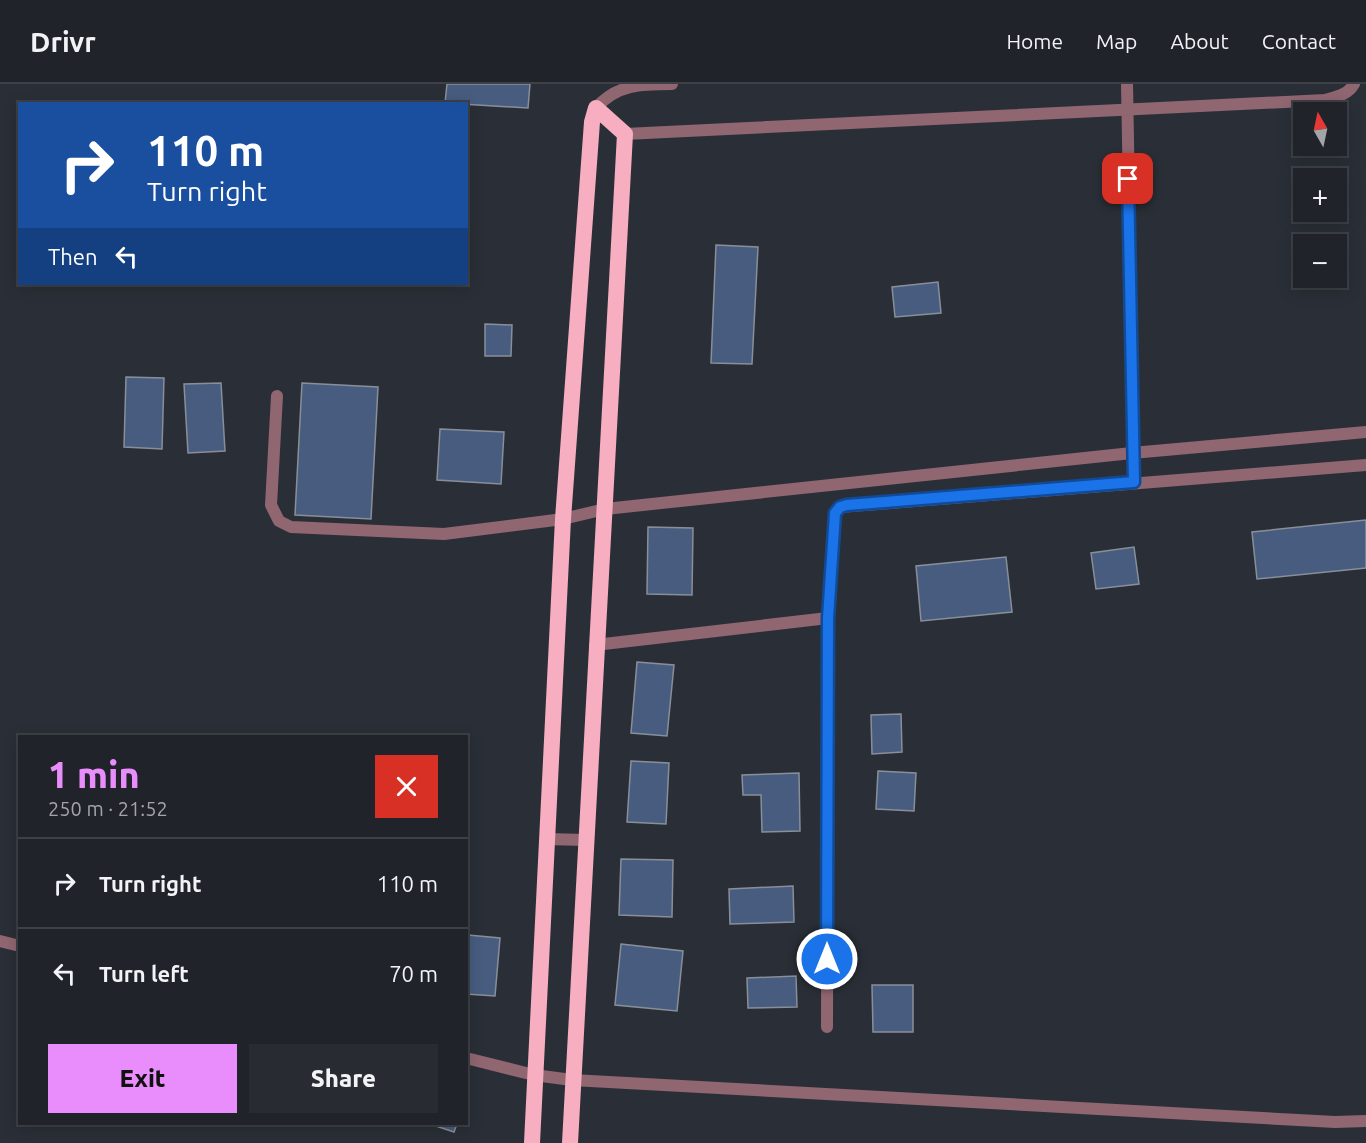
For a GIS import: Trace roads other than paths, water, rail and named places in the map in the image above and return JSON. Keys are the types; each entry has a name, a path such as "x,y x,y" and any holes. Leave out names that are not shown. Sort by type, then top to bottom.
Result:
{"highway":[{"path":"532,1143 563,519 591,122 596,108 625,134 605,509 595,645 570,1143"}],"street":[{"path":"596,108 612,92 639,84 672,84"},
{"path":"1127,84 1131,453 1134,482"},
{"path":"625,134 1325,100 1341,96 1351,90 1354,84"},
{"path":"278,396 271,505 279,520 291,527 444,534 563,519 605,509 1131,453 1366,432"},
{"path":"826,1027 828,618 835,513 840,507 1366,465"},
{"path":"595,645 828,618"},
{"path":"546,839 585,840"},
{"path":"0,941 18,946"},
{"path":"468,1058 534,1075 572,1080 1335,1122 1366,1121"}]}
